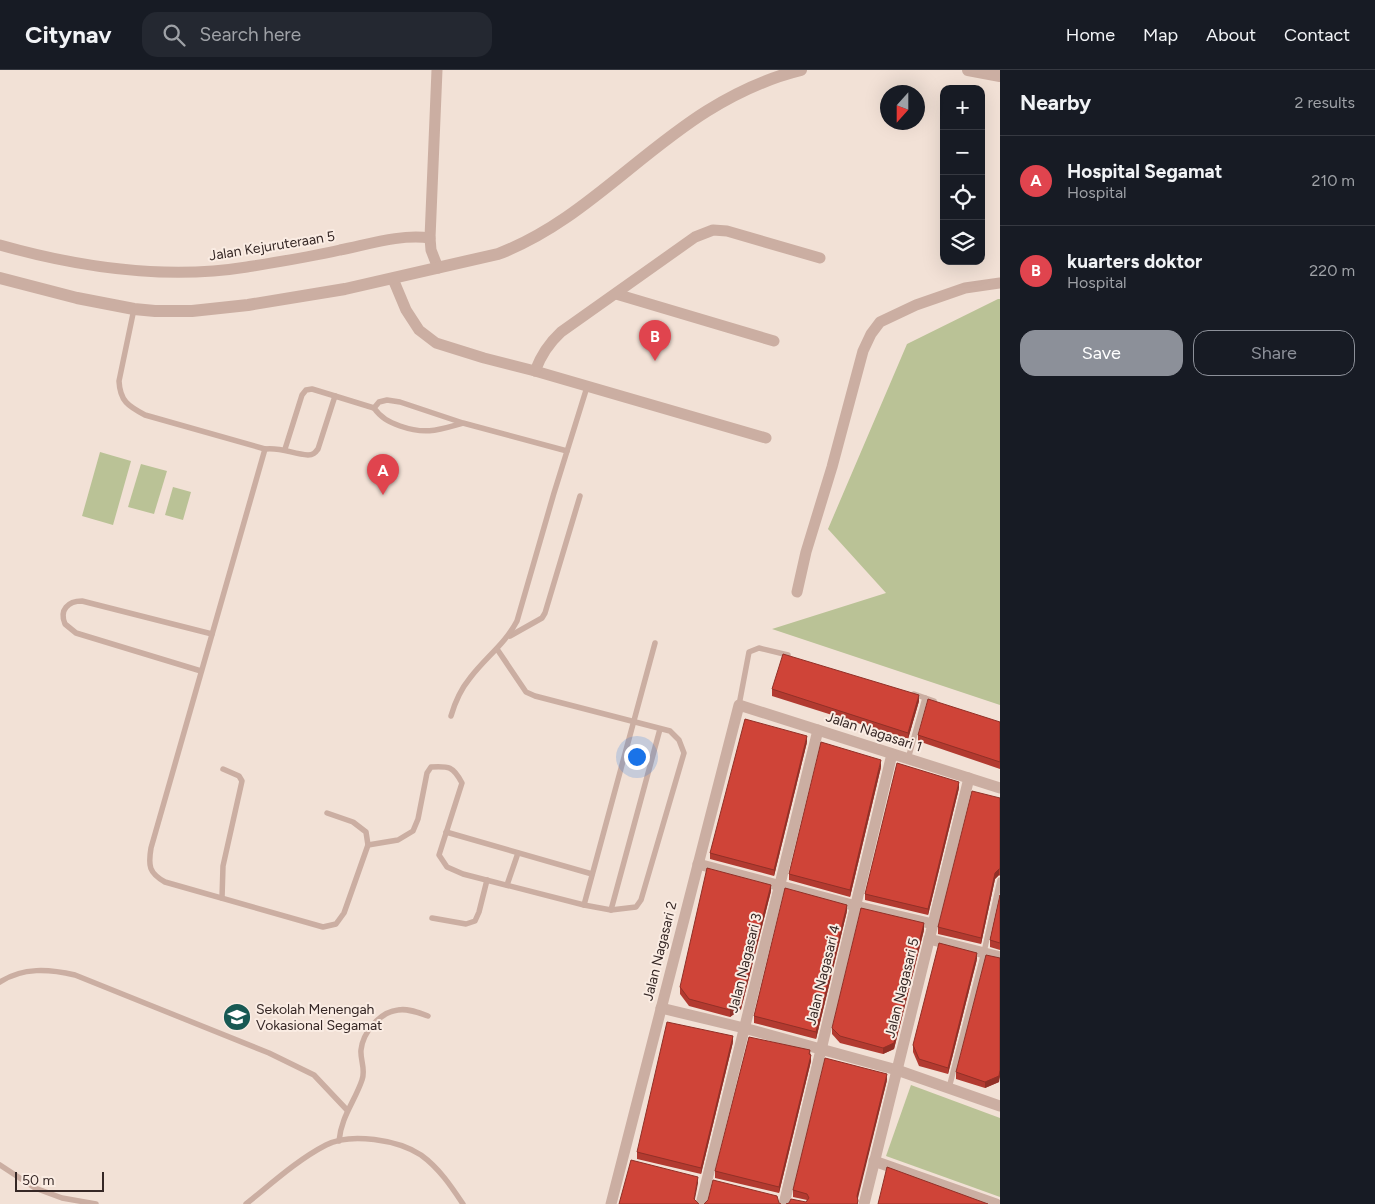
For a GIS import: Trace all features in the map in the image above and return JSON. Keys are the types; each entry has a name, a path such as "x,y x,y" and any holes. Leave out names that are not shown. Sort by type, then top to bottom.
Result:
{"street":[{"path":"437,70 430,238 431,250 438,268"},
{"path":"0,278 77,298 134,309 192,312 306,296 393,279 498,254 520,246 565,218 707,111 769,79 801,70"},
{"path":"968,70 1000,76"},
{"path":"535,371 548,343 578,319 703,233 713,230 742,234 820,258"},
{"name":"Jalan Kejuruteraan 5","path":"0,245 67,260 138,270 208,272 296,259 408,237 430,238"},
{"path":"393,279 406,310 419,330 436,343 475,356 535,371 766,438"},
{"path":"797,592 806,552 832,468 863,351 871,334 880,322 916,305 965,288 1000,283"},
{"path":"616,294 774,341"},
{"name":"Jalan Nagasari 1","path":"739,705 1000,788"},
{"name":"Jalan Nagasari 2","path":"611,1204 627,1162 661,1008 739,705"},
{"name":"Jalan Nagasari 3","path":"701,1204 818,730"},
{"name":"Jalan Nagasari 4","path":"784,1200 892,754"},
{"name":"Jalan Nagasari 5","path":"864,1204 969,778"},
{"path":"698,864 856,906 933,924"},
{"path":"929,939 1000,956"},
{"path":"661,1008 821,1048 897,1070 1000,1106"},
{"path":"874,1161 996,1204"}],"lane":[{"path":"134,309 119,381 120,392 124,401 131,408 145,414 266,450 285,449 309,455 315,454 318,450 336,396"},
{"path":"510,636 523,606 587,387"},
{"path":"285,449 302,395 306,390 312,389 374,408 379,415 388,421 415,431 437,430 463,423"},
{"path":"374,408 379,402 387,400 400,402 463,423 567,451"},
{"path":"266,450 150,848 150,868 156,877 165,882 323,927 336,924 344,913 368,845 366,832 353,822 327,813"},
{"path":"451,716 456,700 466,683 497,649 510,636 542,618 546,613 580,496"},
{"path":"202,670 76,633 65,624 62,617 63,613 71,602 82,601 212,634"},
{"path":"584,905 655,643"},
{"path":"739,705 746,657 749,652 759,648 794,657"},
{"path":"368,845 398,840 413,831 418,819 427,773 431,767 446,766 456,771 462,783 439,855 447,867 463,874 584,905 611,910 636,907 640,900 684,753 679,740 670,731 535,696 526,692 497,649"},
{"path":"906,692 944,704"},
{"path":"908,759 925,698"},
{"path":"611,910 660,729"},
{"path":"222,898 223,866 242,781 239,776 223,769"},
{"path":"446,832 592,874"},
{"path":"507,885 518,853"},
{"path":"432,918 466,924 474,921 479,912 487,880"},
{"path":"949,1088 984,952 1000,880"},
{"path":"0,982 11,975 30,971 54,970 75,975 269,1053 296,1066 314,1075 347,1110"},
{"path":"339,1140 347,1110 363,1078 364,1070 361,1047 364,1037 383,1016 399,1010 428,1016"},
{"path":"246,1204 306,1157 327,1145 339,1140 363,1138 401,1146 421,1155 448,1182 463,1204"},
{"path":"0,1166 44,1191 62,1198 96,1204"}],"green space":[{"path":"1000,299 1000,705 772,629 886,593 828,529 907,344"},
{"path":"100,452 131,461 113,525 82,516"},
{"path":"141,464 167,471 154,514 128,507"},
{"path":"173,487 191,492 183,520 165,515"},
{"path":"911,1085 1000,1118 1000,1197 886,1156"}],"building":[{"path":"783,654 919,695 908,733 772,689"},
{"path":"928,699 1000,722 1000,762 918,735"},
{"path":"745,719 807,736 774,870 710,853"},
{"path":"821,742 881,760 850,890 789,874"},
{"path":"897,763 959,782 928,909 865,894"},
{"path":"972,791 1000,798 1000,869 995,873 981,938 938,927"},
{"path":"707,868 771,885 741,1003 730,1010 689,999 680,987"},
{"path":"785,888 847,905 816,1032 754,1016"},
{"path":"1000,895 1000,943 990,940"},
{"path":"861,908 924,923 894,1043 883,1048 840,1036 832,1028"},
{"path":"939,943 977,953 948,1068 919,1059 913,1045"},
{"path":"986,955 1000,958 1000,1070 999,1076 985,1082 956,1072"},
{"path":"667,1022 733,1036 701,1168 637,1152"},
{"path":"749,1037 810,1050 809,1054 811,1055 779,1187 715,1171"},
{"path":"825,1058 887,1074 857,1196 858,1201 857,1204 786,1204 791,1199 806,1202 809,1198 807,1194 793,1190"},
{"path":"631,1160 698,1177 694,1199 699,1204 619,1204"},
{"path":"887,1167 988,1204 878,1204"},
{"path":"713,1180 777,1196 781,1204 704,1204 708,1200"}],"place":[{"name":"kuarters doktor","path":"655,361"},
{"name":"Hospital Segamat","path":"383,495"},
{"name":"Sekolah Menengah Vokasional Segamat","path":"237,1017"}]}
